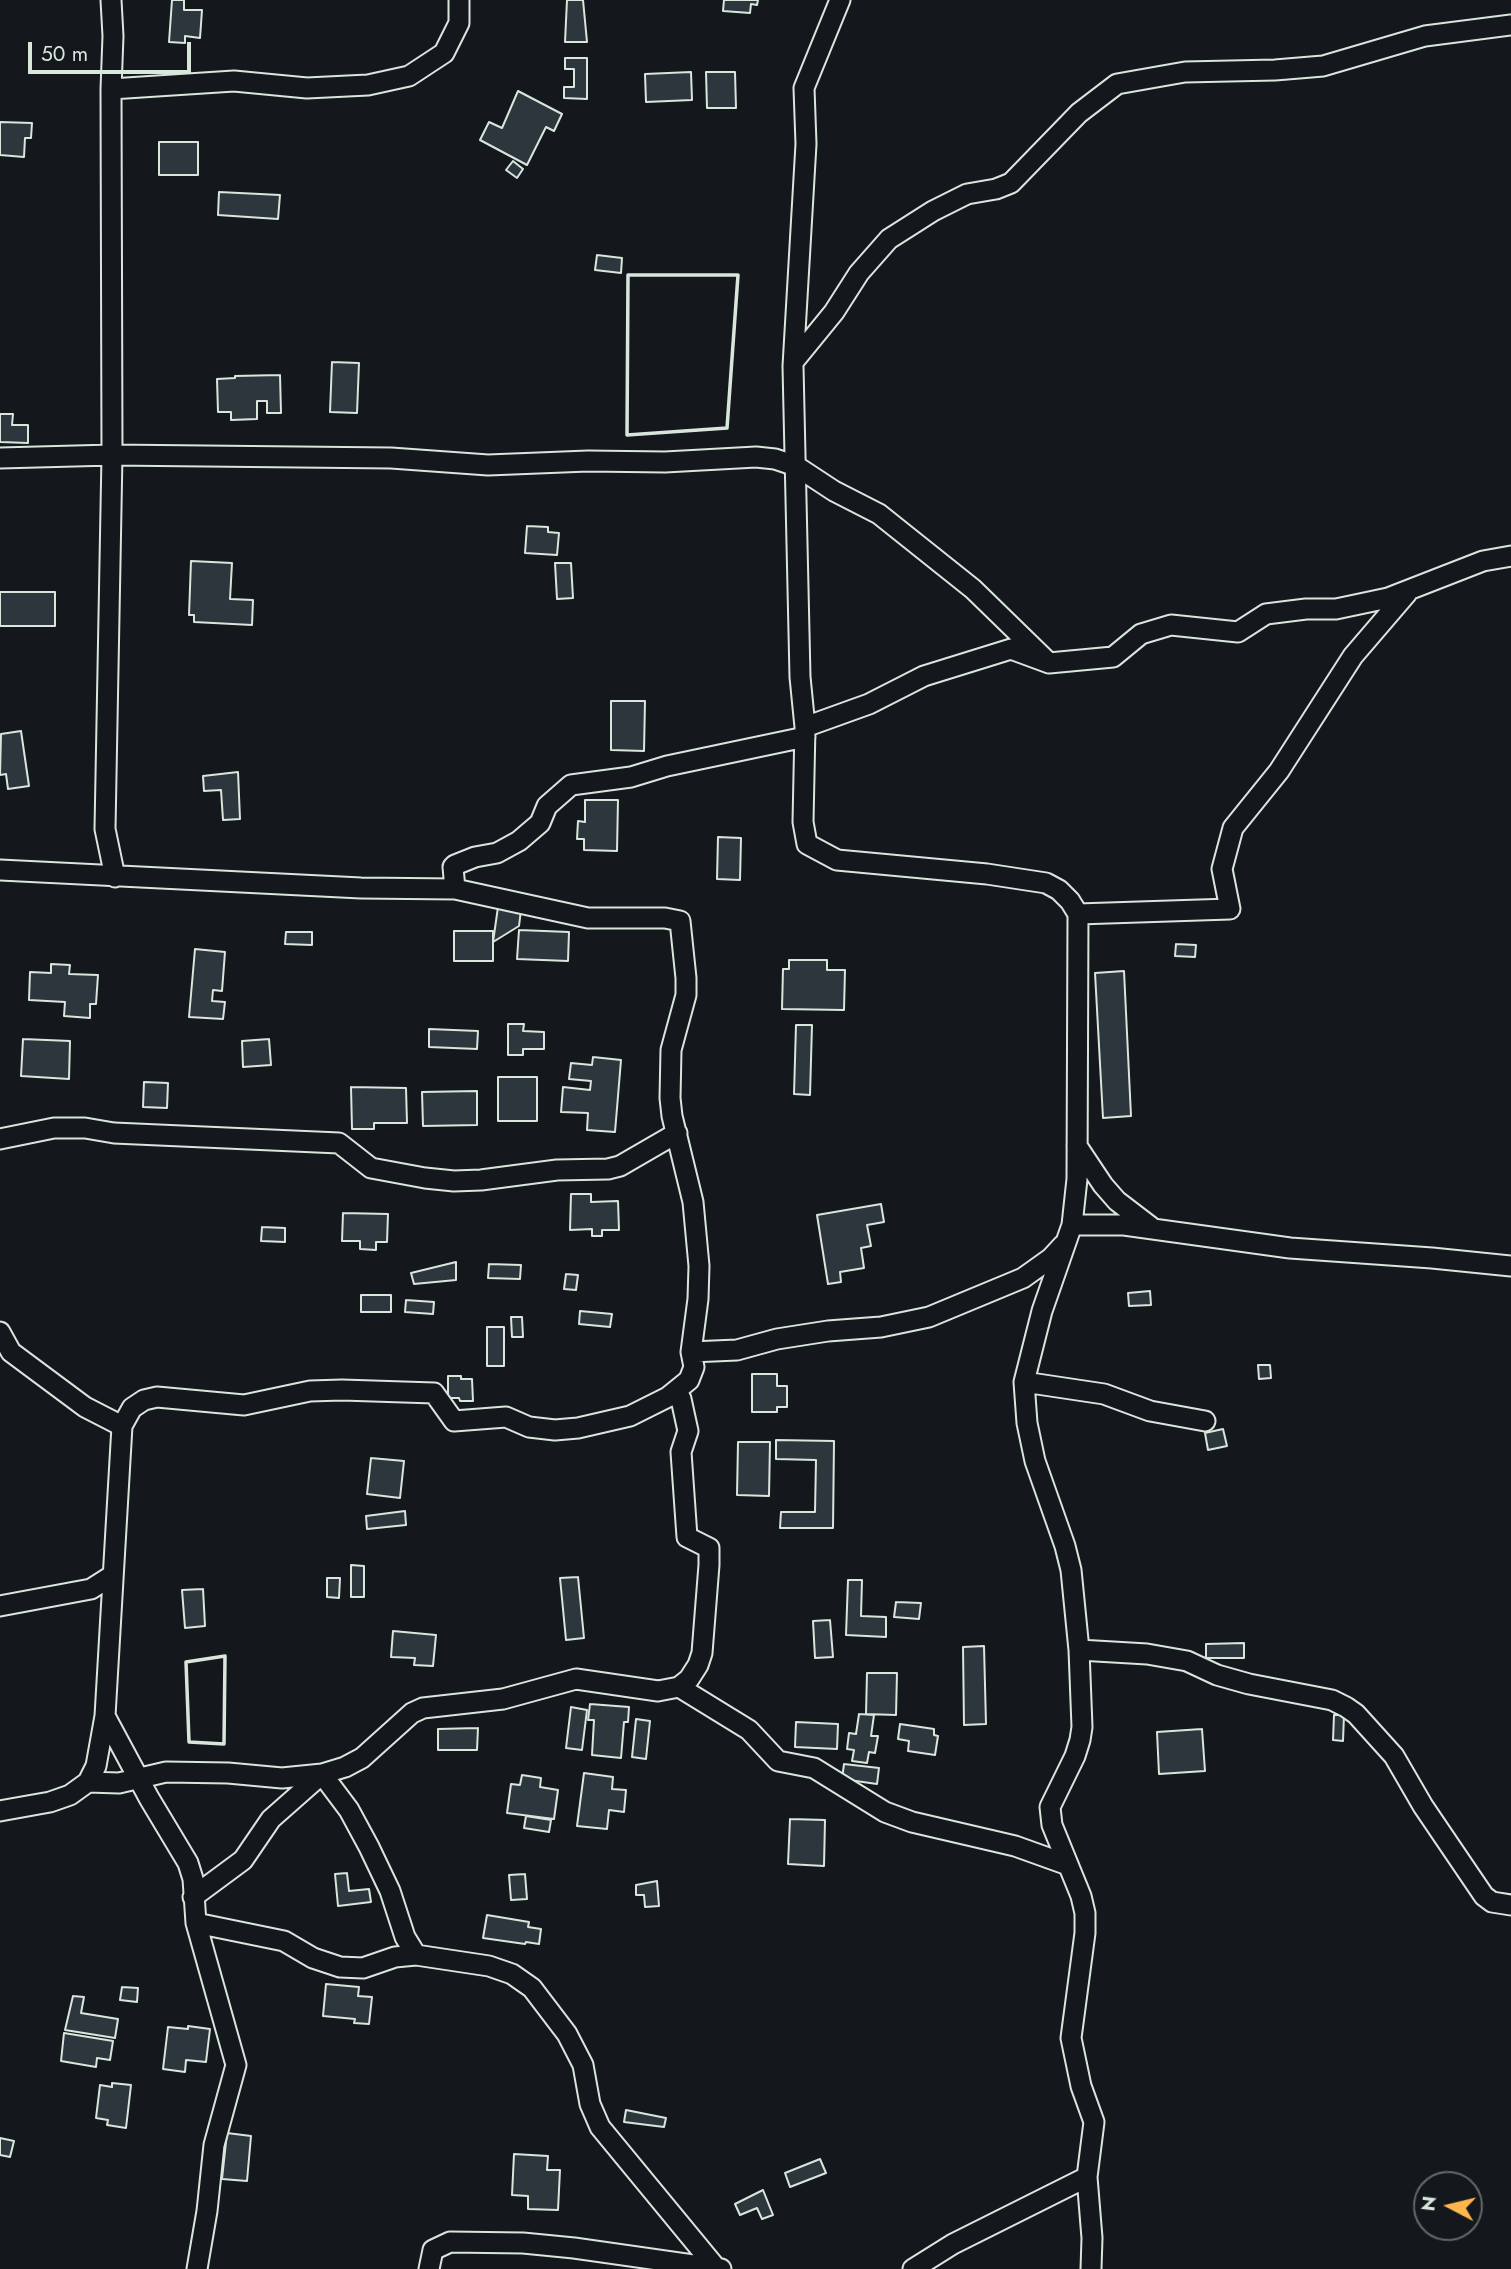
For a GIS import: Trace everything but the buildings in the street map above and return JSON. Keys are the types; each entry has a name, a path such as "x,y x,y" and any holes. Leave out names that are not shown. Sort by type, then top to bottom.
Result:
{"street":[{"path":"111,0 112,455 105,829 116,877"},
{"path":"111,89 234,81 307,88 368,85 409,76 443,53 459,23 459,0"},
{"path":"840,0 804,88 806,144 794,361 800,677 805,732 803,822 807,844 838,860 987,874 1046,883 1059,890 1078,914 1077,1179 1069,1233 1042,1311 1024,1382 1027,1423 1035,1461 1065,1545 1071,1570 1079,1650 1080,1740 1050,1807 1052,1825 1085,1913 1072,2038 1082,2086 1094,2122 1087,2177 1092,2238 1091,2269"},
{"path":"794,361 834,312 859,272 889,239 933,211 967,194 996,189 1010,183 1079,113 1117,85 1185,72 1323,66 1426,36 1511,24"},
{"path":"0,458 112,455 391,458 488,465 775,458 796,466 834,491 879,514 973,589 1049,663"},
{"path":"455,889 455,865 496,853 519,841 540,823 547,806 571,785 631,777 805,732 924,676 1011,649 1049,663 1113,657 1141,634 1171,625 1238,632 1266,614 1336,608 1388,598 1483,561 1511,556"},
{"path":"1078,914 1230,909 1222,869 1233,828 1279,771 1353,656 1411,589"},
{"path":"0,870 361,888 455,889 588,918 665,918 680,921 686,995 671,1050 669,1081 672,1116 693,1202 699,1266 691,1352 694,1367 689,1380 677,1391 630,1416 578,1428 555,1430 528,1427 506,1417 454,1421 434,1393 342,1390 310,1391 244,1405 156,1398 144,1400 132,1408 122,1426 105,1716 96,1766 88,1782 70,1795 50,1802 0,1811"},
{"path":"0,1139 54,1128 85,1128 114,1133 339,1143 370,1168 454,1181 557,1170 608,1169 620,1166 677,1133"},
{"path":"1077,1146 1117,1201 1154,1230"},
{"path":"691,1352 737,1350 777,1339 828,1331 881,1327 929,1317 1023,1278 1051,1258 1069,1233 1124,1225 1290,1248 1511,1266"},
{"path":"0,1332 11,1352 85,1407 122,1426"},
{"path":"1024,1382 1104,1394 1150,1410 1205,1420"},
{"path":"88,1782 119,1783 166,1772 228,1773 282,1778 322,1774 362,1758 412,1713 423,1708 503,1699 576,1679 658,1691 679,1687 689,1679 702,1653 709,1548 687,1536 681,1452 688,1431 677,1391"},
{"path":"0,1606 91,1589 113,1575"},
{"path":"1079,1650 1147,1654 1187,1661 1217,1675 1332,1700 1346,1707 1356,1714 1394,1756 1423,1806 1484,1896 1492,1902 1511,1905"},
{"path":"679,1687 749,1730 778,1761 814,1768 885,1812 922,1825 1014,1846 1068,1865"},
{"path":"105,1716 188,1863 193,1879 195,1923 236,2065 214,2145 197,2269"},
{"path":"193,1897 243,1860 271,1819 322,1774"},
{"path":"322,1774 349,1810 369,1847 390,1891 405,1937 416,1955"},
{"path":"195,1923 284,1941 313,1958 340,1967 363,1968 395,1957 416,1955 501,1969 512,1974 532,1988 557,2018 576,2051 583,2065 590,2104 600,2127 716,2269"},
{"path":"913,2269 953,2244 1087,2177"},
{"path":"429,2269 433,2250 450,2242 574,2248 729,2269"}],"wall":[{"path":"628,275 738,275 727,428 627,435 628,275"},
{"path":"225,1656 224,1744 189,1742 186,1662 225,1656"}]}
